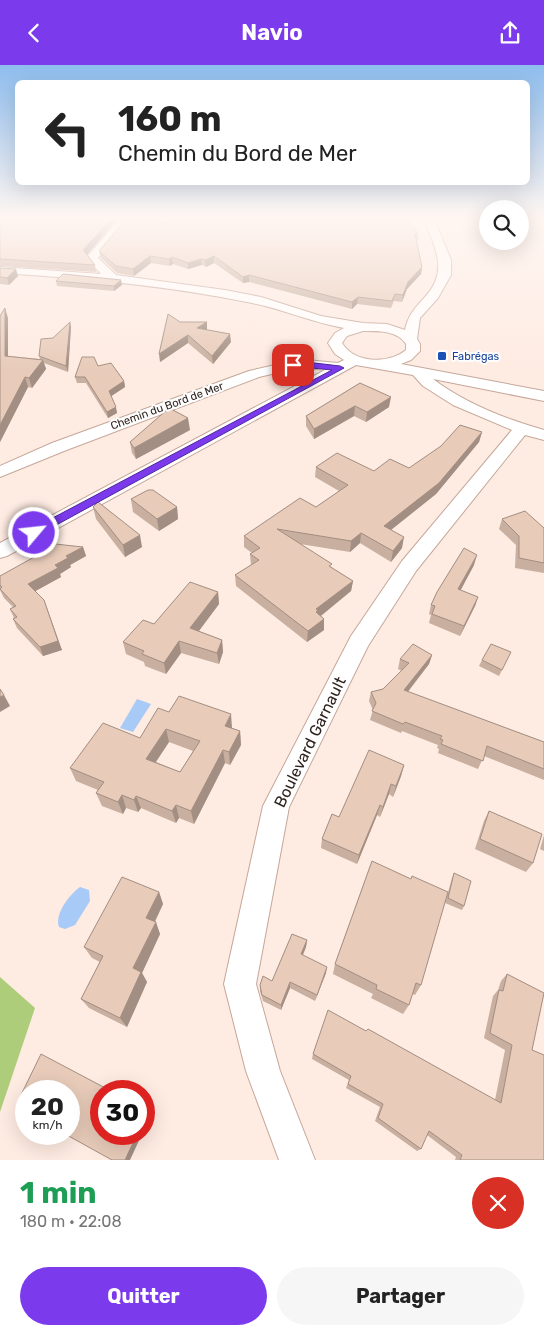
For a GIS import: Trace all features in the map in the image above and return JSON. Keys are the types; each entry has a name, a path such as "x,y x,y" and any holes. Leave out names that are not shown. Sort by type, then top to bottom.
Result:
{"street":[{"path":"102,268 113,279"},
{"path":"336,339 347,331 414,317 434,295 445,275 445,268"},
{"path":"0,270 113,279 201,290 288,308 314,318 398,331 411,347 447,370 475,383 544,396"},
{"path":"414,317 411,347 419,373 437,390 532,432"},
{"path":"0,551 347,364 347,357 337,348 336,339 323,324 314,318"},
{"path":"378,364 394,362 411,347"},
{"name":"Chemin du Bord de Mer","path":"0,472 58,447 254,374 293,365 378,364 475,383"},
{"name":"Boulevard Garnault","path":"297,1160 263,1071 240,984 276,806 359,642 409,566 532,432"}],"green space":[{"path":"0,977 35,1008 0,1112"}],"water":[{"path":"137,699 151,704 133,732 120,728"},
{"path":"80,887 89,890 90,901 75,925 65,929 59,927 58,922 61,910 72,894"}],"building":[{"path":"0,268 16,269 7,278 0,277"},
{"path":"231,268 421,268 408,282 403,295 395,294 392,301 358,297 352,302 249,275 243,277"},
{"path":"63,274 121,280 114,286 56,281"},
{"path":"5,308 5,356 43,360 29,378 25,377 0,425 0,316"},
{"path":"168,314 180,322 207,322 197,328 230,334 212,356 188,335 159,354"},
{"path":"70,322 66,366 39,356 41,339 53,338"},
{"path":"82,357 94,357 98,366 111,363 124,381 109,391 116,407 107,412 85,377 75,377"},
{"path":"360,383 391,397 367,412 355,406 314,429 306,416"},
{"path":"169,408 188,418 134,448 130,442"},
{"path":"460,425 482,432 439,483 384,526 404,537 393,551 361,533 351,541 277,529 332,564 329,566 353,581 316,609 318,610 316,612 324,619 308,631 235,575 259,560 250,554 260,548 244,536 300,498 316,507 348,485 316,467 337,453 374,471 390,459 409,468 441,446"},
{"path":"148,490 153,490 177,507 157,519 131,499"},
{"path":"98,502 140,535 123,545 93,507"},
{"path":"525,511 544,528 544,563 519,558 519,536 502,519"},
{"path":"46,543 83,547 66,556 68,558 55,565 58,568 28,584 44,600 58,641 40,647 13,619 17,617 10,609 16,606 0,589 2,587 0,585 0,576 36,556 40,547"},
{"path":"464,548 477,555 458,589 478,597 464,626 432,614 435,606 431,605"},
{"path":"190,582 218,592 190,628 222,640 217,653 179,641 164,663 142,654 144,651 123,642 143,620 154,624"},
{"path":"413,644 432,655 404,690 544,742 544,769 487,746 483,761 441,744 443,740 440,739 442,736 405,722 403,724 372,711 376,703 371,692 383,689 409,663 400,659"},
{"path":"491,644 511,652 502,670 482,660"},
{"path":"0,689 4,695 0,697"},
{"path":"179,696 231,714 225,726 240,731 229,752 223,750 191,811 176,805 172,811 136,796 134,800 122,795 118,802 96,793 104,782 70,768 103,723 140,738 158,708 169,712","holes":["166,729 200,741 180,772 146,759"]},
{"path":"369,750 404,765 396,786 391,784 383,807 380,805 359,855 322,839 332,814 339,817"},
{"path":"489,811 542,834 533,863 480,839"},
{"path":"372,861 411,879 412,876 448,892 421,985 416,983 409,1005 376,989 377,985 335,964"},
{"path":"454,873 471,881 464,906 448,898"},
{"path":"122,877 159,892 146,918 156,922 133,968 141,972 120,1018 81,999 103,956 84,947"},
{"path":"292,934 307,940 301,954 327,967 317,995 290,982 281,1005 262,995 260,985 263,976 272,981"},
{"path":"507,974 544,993 532,1050 544,1055 544,1160 460,1160 462,1155 429,1131 421,1149 378,1118 383,1104 348,1084 351,1076 313,1054 328,1010 366,1031 368,1029 501,1103 512,1045 490,1033 499,990 503,991"},
{"path":"41,1054 90,1080 90,1145 132,1145 125,1160 112,1160 80,1142 80,1080 28,1080"}],"place":[{"name":"Fabrégas","path":"442,356"}],"route":[{"path":"34,533 340,368 306,364 293,365"}]}
